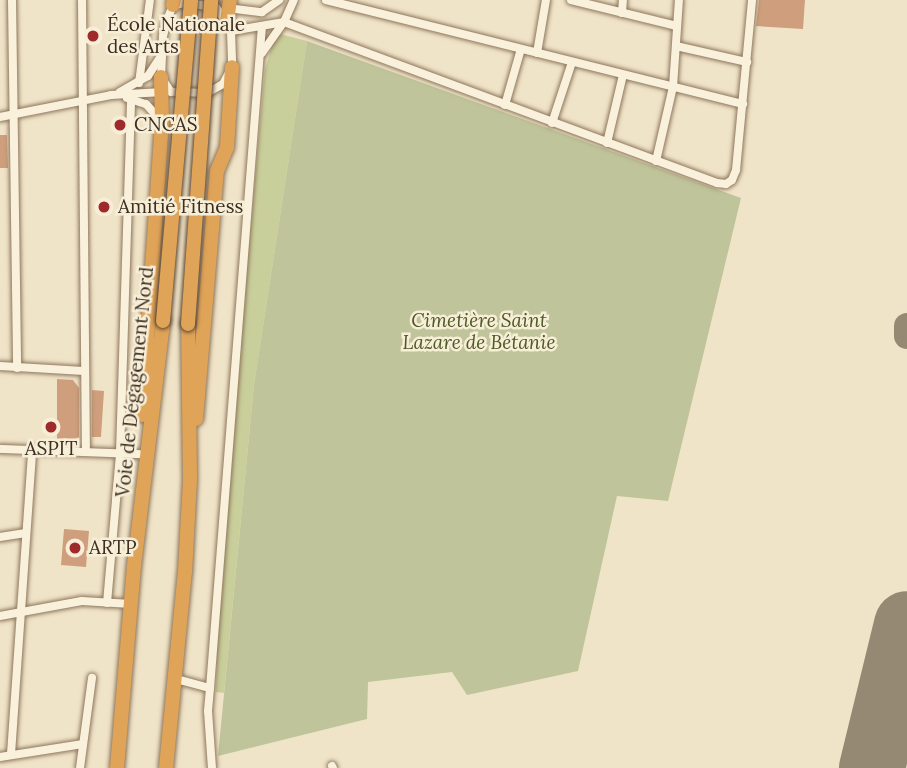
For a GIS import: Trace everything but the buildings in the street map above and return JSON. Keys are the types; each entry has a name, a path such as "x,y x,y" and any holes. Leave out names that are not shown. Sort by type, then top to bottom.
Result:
{"highway":[{"name":"Voie de Dégagement Nord","path":"117,768 140,509 163,321 191,0"},
{"path":"190,479 188,324 224,11"},
{"path":"166,768 176,679 190,479 217,171 227,147 232,67"},
{"path":"140,509 139,454 164,87"}],"street":[{"path":"12,0 17,368"},
{"path":"82,0 86,452"},
{"path":"139,83 150,0"},
{"path":"224,11 262,12 279,0"},
{"path":"262,53 284,22 294,0"},
{"path":"326,0 348,3 743,104"},
{"path":"537,53 545,0"},
{"path":"571,0 677,26"},
{"path":"622,13 623,0"},
{"path":"656,161 673,87 679,0"},
{"path":"164,87 161,56 163,36 174,3 186,3 224,11 262,26 284,22 717,183 732,180 736,170 752,0"},
{"path":"0,117 164,87 207,93 223,84 232,67 224,11"},
{"path":"212,768 208,711 251,135 262,53 262,26"},
{"path":"676,46 747,62"},
{"path":"505,104 521,49"},
{"path":"111,95 139,83 161,56"},
{"path":"552,123 572,62"},
{"path":"607,143 623,75"},
{"path":"111,95 146,104 162,122"},
{"path":"107,603 120,453 131,99"},
{"path":"0,366 84,371"},
{"path":"0,449 139,454"},
{"path":"11,754 32,450"},
{"path":"0,537 26,533"},
{"path":"0,616 82,601 131,604"},
{"path":"80,768 92,678"},
{"path":"176,679 210,688"},
{"path":"0,757 83,744"}],"green space":[{"path":"280,34 307,41 254,385 224,693 216,692 219,577 265,69 273,43"},
{"name":"Cimetière Saint Lazare de Bétanie","path":"307,41 741,198 668,501 617,496 578,671 467,695 452,672 368,682 367,719 218,756 254,385"}],"taxiway":[{"path":"907,326 907,336"}],"runway":[{"path":"872,768 907,624"}],"place":[{"name":"École Nationale des Arts","path":"93,36"},
{"name":"CNCAS","path":"120,125"},
{"name":"Amitié Fitness","path":"104,207"},
{"name":"ASPIT","path":"51,427"},
{"name":"ARTP","path":"75,548"}]}
